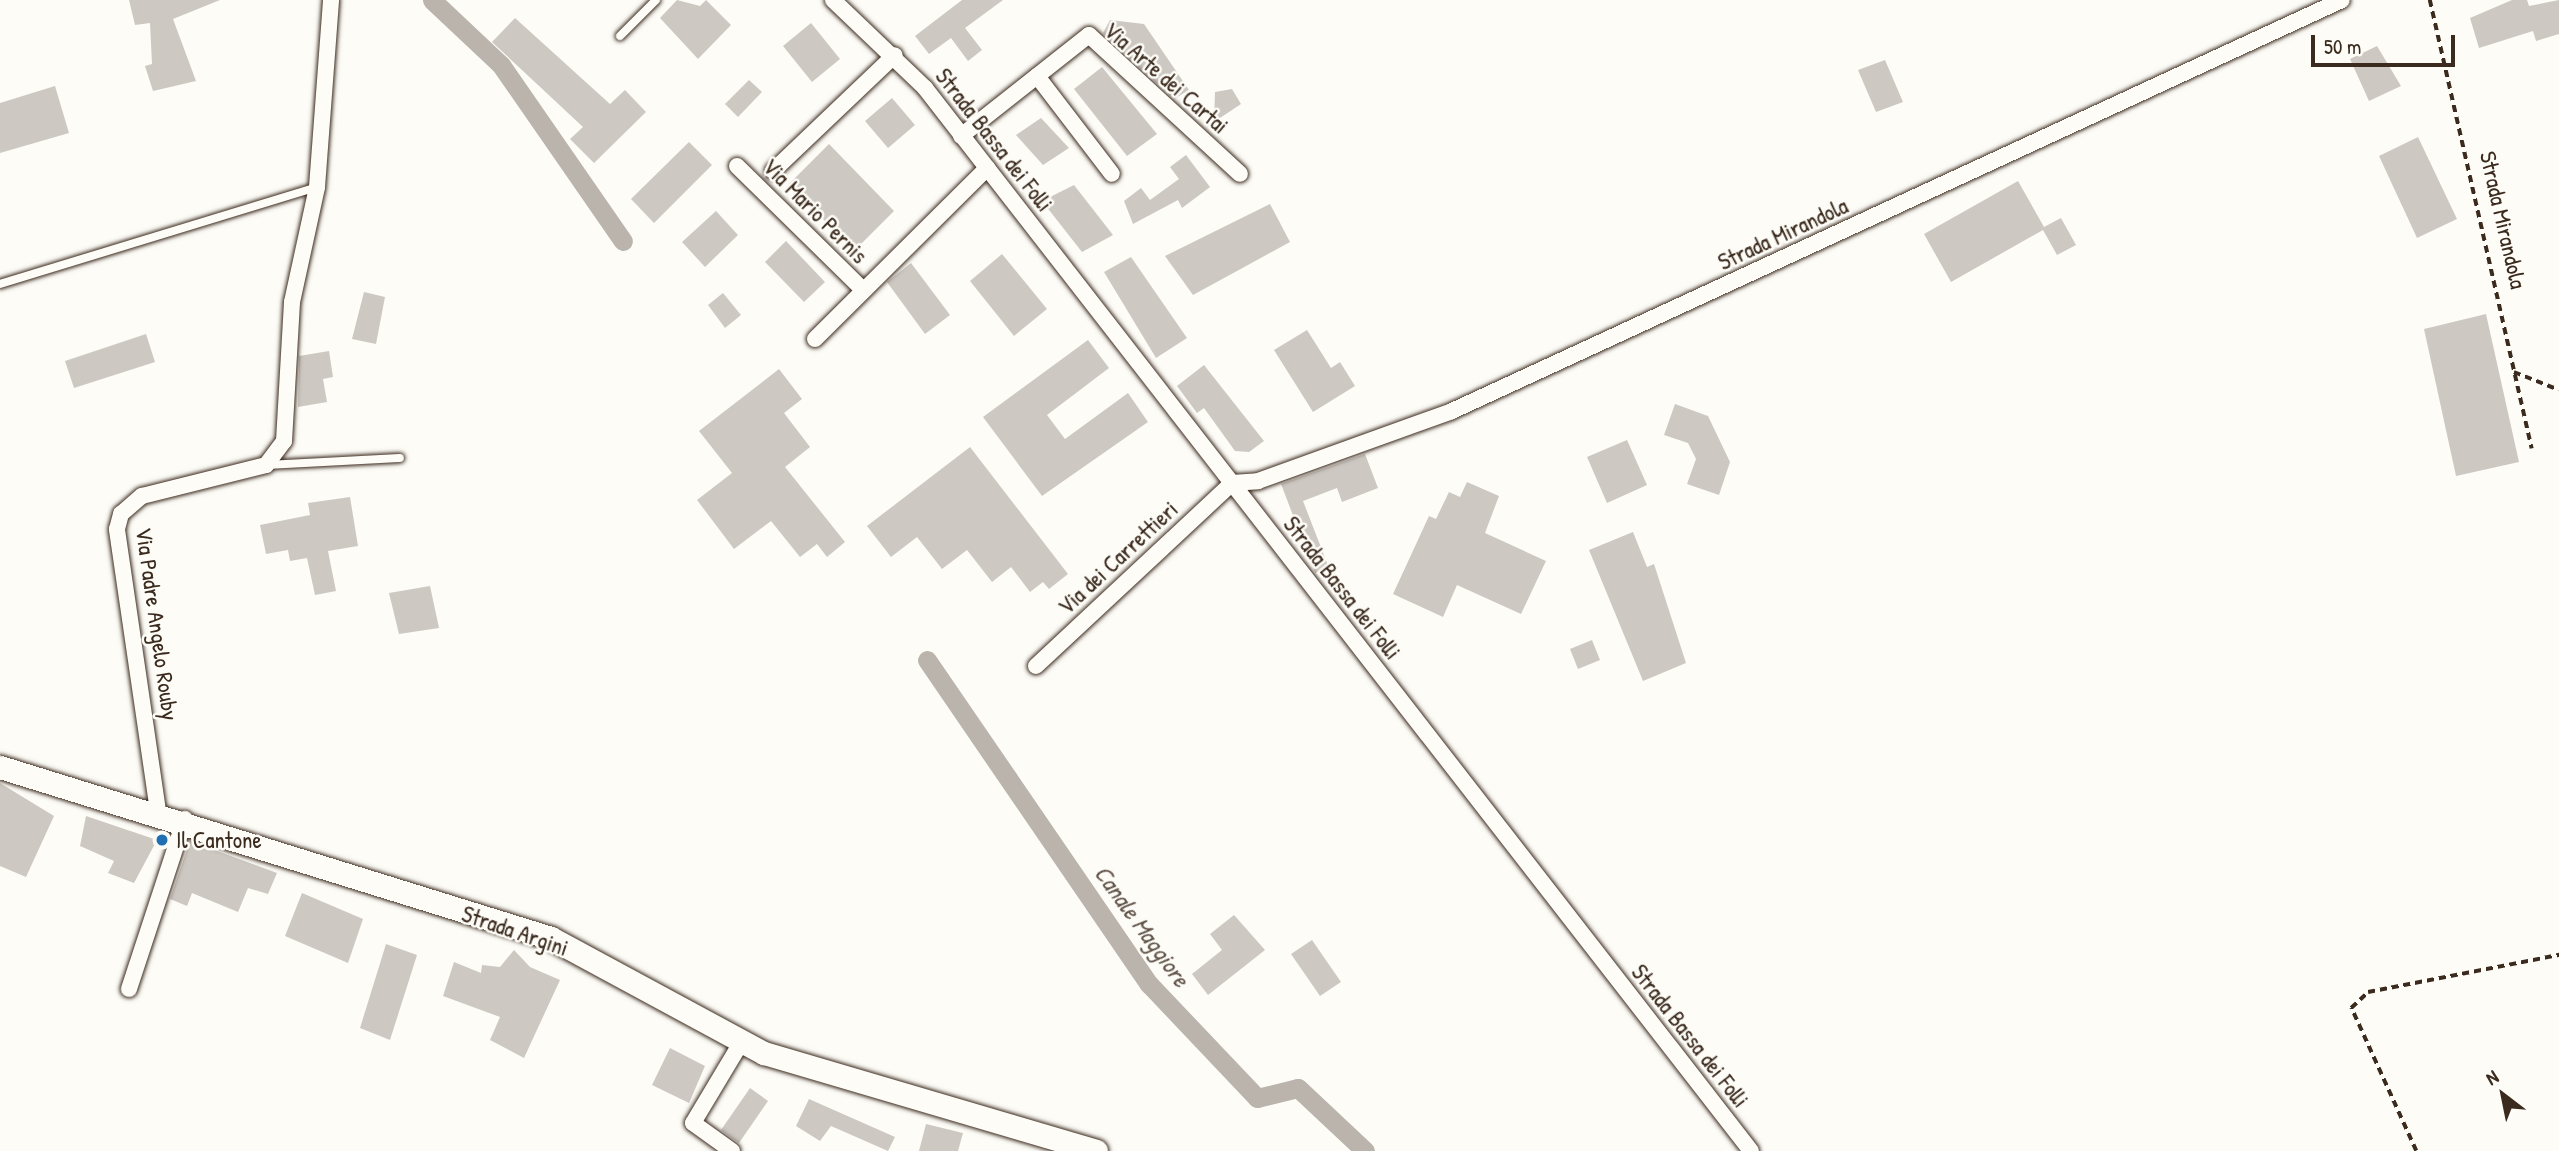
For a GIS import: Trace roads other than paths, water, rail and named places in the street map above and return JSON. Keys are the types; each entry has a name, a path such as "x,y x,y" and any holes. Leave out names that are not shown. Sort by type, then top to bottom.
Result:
{"main road":[{"name":"Strada Argini","path":"0,767 185,819 551,938 742,1041 960,1116 1096,1151"}],"street":[{"path":"266,466 284,441 292,302 317,187 331,0"},
{"name":"Strada Bassa dei Folli","path":"834,0 895,55 961,136 1751,1151"},
{"name":"Strada Mirandola","path":"1232,483 1258,481 1452,411 2342,0"},
{"name":"Via Arte dei Cartai","path":"961,136 1088,35 1240,174"},
{"path":"774,171 895,55"},
{"path":"1037,76 1112,174"},
{"name":"Via Mario Pernis","path":"737,166 862,289"},
{"name":"Via Mario Pernis","path":"815,338 986,168"},
{"name":"Via Padre Angelo Rouby","path":"158,811 117,529 121,514 158,491 266,466"},
{"name":"Via dei Carrettieri","path":"1036,666 1232,483"},
{"path":"129,989 185,819"},
{"path":"732,1151 694,1123 742,1041"}],"lane":[{"path":"620,36 656,0"},
{"path":"0,284 317,187"},
{"name":"Via Padre Angelo Rouby","path":"266,466 400,458"}],"waterway":[{"path":"432,0 501,65 623,241"},
{"name":"Canale Maggiore","path":"927,660 1149,984 1257,1098 1298,1088 1365,1151"}],"place":[{"name":"Il Cantone","path":"162,840"}]}
